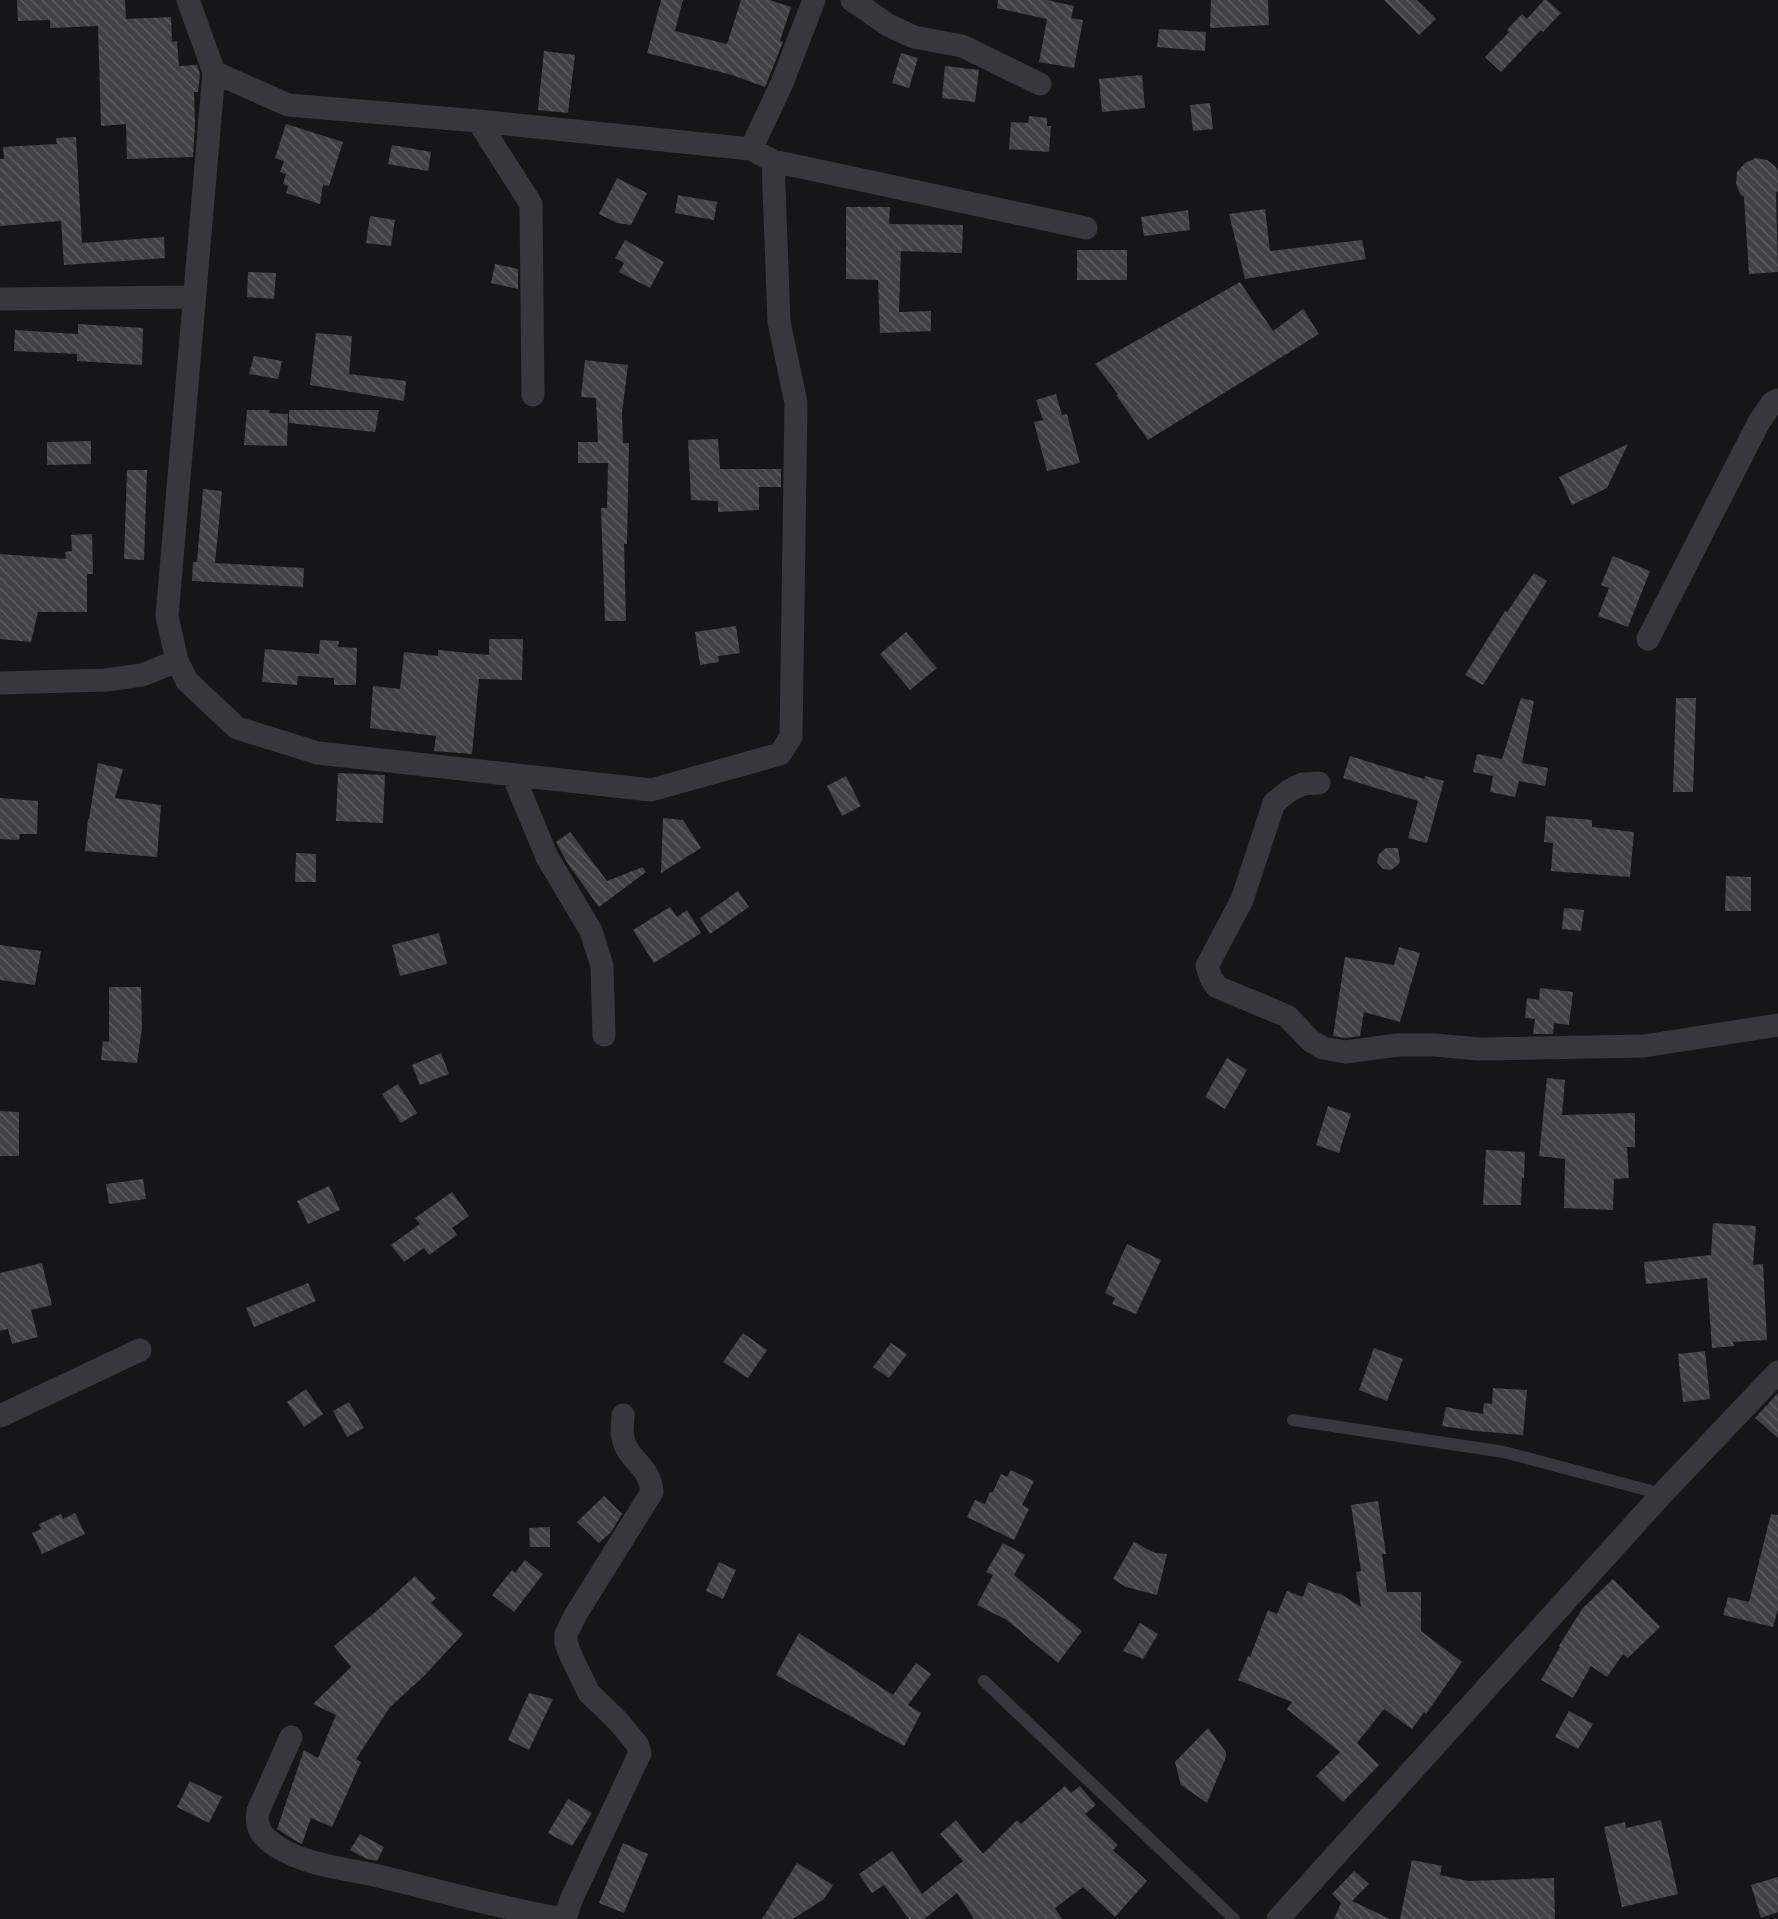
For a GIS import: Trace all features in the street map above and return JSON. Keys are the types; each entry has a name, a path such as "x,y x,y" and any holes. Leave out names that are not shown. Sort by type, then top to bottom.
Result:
{"street":[{"path":"188,0 214,72 167,616 177,661 187,681 237,728 318,753 651,790 780,754 791,737 796,404 779,322 773,161"},
{"path":"751,149 782,83 814,0"},
{"path":"852,0 888,25 914,37 962,46 1040,83"},
{"path":"214,72 288,104 751,149 773,161 1086,228"},
{"path":"478,121 531,204 533,395"},
{"path":"0,299 194,296"},
{"path":"1648,639 1759,422 1772,403 1778,400"},
{"path":"0,683 106,680 142,675 177,661"},
{"path":"513,775 547,857 591,930 602,966 604,1035"},
{"path":"1319,783 1296,787 1274,803 1242,900 1207,966 1217,987 1287,1016 1311,1041 1323,1048 1345,1052 1398,1045 1479,1049 1644,1046 1778,1025"},
{"path":"0,1416 141,1350"},
{"path":"1278,1919 1662,1494 1778,1372"},
{"path":"291,1737 258,1811 256,1823 260,1831 279,1848 317,1864 373,1875 514,1911 564,1919 640,1753 637,1744 617,1720 589,1693 566,1643 566,1634 576,1614 652,1492 652,1481 629,1452 623,1439 623,1415"}],"lane":[{"path":"1293,1420 1504,1452 1662,1494"},
{"path":"984,1681 1234,1919"}],"building":[{"path":"17,0 125,0 126,19 171,17 172,42 177,41 179,66 197,65 200,74 198,92 194,92 193,157 127,159 126,124 101,126 98,26 50,28 50,20 18,21"},
{"path":"661,0 683,0 675,31 727,44 741,0 770,0 791,7 780,41 783,42 765,87 732,75 647,53"},
{"path":"998,0 1047,0 1074,6 1071,18 1083,20 1074,68 1039,62 1047,19 997,8"},
{"path":"1211,0 1268,0 1269,25 1210,28"},
{"path":"1384,0 1417,0 1436,19 1419,35"},
{"path":"1544,0 1561,13 1501,72 1485,57 1522,14 1527,19"},
{"path":"1159,29 1206,32 1205,51 1157,47"},
{"path":"544,51 575,55 568,113 538,110"},
{"path":"901,53 918,58 909,88 892,83"},
{"path":"945,66 979,70 975,102 942,98"},
{"path":"1142,75 1145,108 1102,112 1099,79"},
{"path":"1210,103 1213,129 1193,131 1190,105"},
{"path":"1029,116 1047,118 1047,126 1051,126 1049,152 1009,149 1011,122 1028,123"},
{"path":"286,124 343,142 329,186 323,185 320,204 286,193 288,186 283,184 286,174 280,172 284,161 275,158"},
{"path":"76,137 82,243 164,237 165,258 64,265 61,221 0,226 0,159 4,159 3,147 57,144 56,138"},
{"path":"392,145 431,152 428,171 388,164"},
{"path":"1756,158 1767,160 1778,172 1778,272 1749,274 1744,197 1736,183 1737,172 1745,163"},
{"path":"617,178 647,193 631,225 617,223 599,214"},
{"path":"678,195 717,202 714,220 675,213"},
{"path":"846,207 890,207 889,224 963,225 962,253 901,251 899,312 931,311 931,331 880,333 878,280 846,279"},
{"path":"1265,209 1270,251 1362,240 1366,259 1245,279 1229,214"},
{"path":"1188,210 1190,230 1144,236 1141,217"},
{"path":"370,216 395,220 391,246 366,243"},
{"path":"625,240 664,262 650,288 619,272 624,263 615,258"},
{"path":"1077,250 1127,250 1127,280 1077,280"},
{"path":"495,264 518,269 518,289 491,283"},
{"path":"248,272 276,273 274,299 247,297"},
{"path":"1240,282 1273,331 1303,309 1319,334 1148,440 1095,364"},
{"path":"78,324 143,328 142,365 77,361 77,354 14,351 15,330 78,334"},
{"path":"316,333 352,336 349,374 406,381 404,401 310,385"},
{"path":"254,356 282,361 278,379 249,374"},
{"path":"585,360 628,365 622,413 623,443 629,443 627,544 624,544 626,621 605,621 601,508 607,508 608,463 578,463 578,442 598,442 596,398 581,397"},
{"path":"1056,394 1062,415 1067,414 1080,463 1047,471 1034,422 1043,420 1036,400"},
{"path":"247,410 270,410 269,413 288,414 287,446 244,445"},
{"path":"289,410 379,410 375,432 289,423"},
{"path":"718,439 720,469 781,469 781,487 759,487 759,510 718,512 718,501 691,500 688,440"},
{"path":"91,441 91,464 47,465 47,442"},
{"path":"1628,444 1607,488 1572,505 1559,477"},
{"path":"127,470 147,470 144,560 124,559"},
{"path":"203,489 222,491 215,563 304,568 303,587 192,581 193,562 197,562"},
{"path":"92,534 93,574 87,574 87,612 38,612 31,642 0,639 0,554 66,559 65,552 72,551 71,535"},
{"path":"1613,556 1650,571 1628,627 1598,616 1609,588 1601,585"},
{"path":"1534,573 1547,581 1483,685 1465,675 1505,611 1507,612"},
{"path":"736,626 740,653 718,656 719,662 700,665 695,632"},
{"path":"906,632 937,668 910,690 880,654"},
{"path":"489,639 523,639 522,680 479,679 472,754 434,751 436,736 370,728 373,686 400,689 404,652 438,656 438,650 489,655"},
{"path":"320,640 339,641 338,647 357,648 356,685 334,685 334,678 298,676 297,685 262,682 265,649 319,654"},
{"path":"1521,698 1534,701 1522,763 1548,768 1545,786 1519,781 1515,797 1490,792 1493,776 1473,772 1477,754 1502,759"},
{"path":"1676,698 1696,698 1693,792 1673,792"},
{"path":"1350,756 1424,779 1425,776 1444,781 1427,843 1408,838 1418,801 1343,778"},
{"path":"98,763 123,769 115,798 161,805 157,857 85,851"},
{"path":"338,773 385,775 383,823 336,821"},
{"path":"846,776 861,806 842,816 827,786"},
{"path":"0,798 38,801 37,834 20,834 19,840 0,839"},
{"path":"1546,816 1592,820 1592,827 1634,832 1630,877 1551,871 1553,843 1544,842"},
{"path":"663,818 683,820 701,848 661,873"},
{"path":"570,832 607,881 643,867 646,872 599,907 568,864 556,842"},
{"path":"1386,848 1398,848 1400,861 1391,870 1383,869 1377,862 1379,854"},
{"path":"296,853 316,854 316,882 295,882"},
{"path":"1726,876 1751,877 1751,911 1725,911"},
{"path":"738,891 749,907 710,934 700,918"},
{"path":"670,907 677,917 687,910 701,933 654,963 633,930"},
{"path":"1564,908 1584,910 1581,931 1562,929"},
{"path":"439,933 447,964 400,976 392,945"},
{"path":"0,945 41,951 35,985 0,980"},
{"path":"1399,947 1420,953 1400,1022 1364,1012 1360,1036 1333,1036 1345,957 1394,965"},
{"path":"109,987 141,987 142,1028 137,1063 101,1060 103,1041 109,1042"},
{"path":"1540,988 1573,992 1569,1025 1554,1023 1553,1034 1533,1034 1535,1019 1525,1018 1527,998 1539,1000"},
{"path":"441,1053 449,1074 420,1085 412,1065"},
{"path":"1227,1058 1247,1070 1225,1109 1205,1097"},
{"path":"1547,1078 1565,1080 1562,1115 1635,1113 1635,1147 1627,1147 1629,1178 1614,1179 1613,1210 1564,1208 1565,1159 1539,1156"},
{"path":"398,1084 417,1113 401,1123 382,1094"},
{"path":"1328,1106 1351,1114 1339,1153 1316,1145"},
{"path":"0,1111 19,1112 19,1156 0,1156"},
{"path":"1486,1150 1525,1152 1521,1205 1483,1205"},
{"path":"143,1179 146,1199 109,1204 106,1184"},
{"path":"329,1186 340,1210 308,1224 297,1201"},
{"path":"452,1192 469,1216 452,1228 457,1235 429,1255 424,1248 404,1262 391,1245 420,1224 415,1218"},
{"path":"1713,1223 1756,1226 1753,1265 1763,1264 1767,1340 1733,1342 1734,1346 1712,1348 1707,1278 1646,1284 1644,1262 1711,1255"},
{"path":"1127,1244 1161,1260 1136,1314 1112,1304 1115,1298 1105,1293"},
{"path":"42,1263 52,1305 31,1310 38,1337 12,1344 8,1329 0,1331 0,1273"},
{"path":"308,1283 316,1301 254,1327 246,1308"},
{"path":"743,1333 767,1350 748,1378 723,1362"},
{"path":"891,1343 907,1354 889,1378 873,1367"},
{"path":"1374,1348 1403,1359 1387,1401 1359,1390"},
{"path":"1705,1351 1710,1399 1683,1402 1678,1354"},
{"path":"1493,1388 1527,1390 1523,1435 1442,1426 1446,1407 1483,1414 1484,1403 1492,1404"},
{"path":"306,1389 323,1414 304,1427 287,1402"},
{"path":"1778,1393 1778,1438 1755,1418"},
{"path":"349,1402 364,1428 347,1437 333,1411"},
{"path":"1011,1470 1034,1481 1022,1505 1029,1509 1014,1540 967,1517 975,1500 985,1504 1001,1474 1007,1477"},
{"path":"604,1496 622,1514 611,1532 599,1543 577,1522"},
{"path":"1378,1501 1386,1554 1382,1554 1387,1592 1421,1592 1421,1631 1462,1662 1426,1714 1424,1712 1412,1729 1384,1709 1357,1743 1379,1765 1343,1802 1316,1776 1340,1752 1287,1709 1292,1702 1238,1680 1268,1610 1277,1614 1287,1591 1303,1597 1308,1582 1339,1593 1361,1607 1356,1572 1361,1571 1351,1505"},
{"path":"75,1513 85,1534 42,1554 32,1533 41,1529 39,1524 61,1514 63,1519"},
{"path":"1771,1514 1778,1515 1778,1609 1773,1627 1723,1615 1728,1597 1749,1602"},
{"path":"550,1527 550,1547 530,1547 529,1528"},
{"path":"1134,1542 1155,1553 1167,1554 1157,1595 1126,1587 1113,1579"},
{"path":"1003,1543 1025,1555 1014,1575 1082,1631 1058,1663 1007,1620 977,1605 993,1575 986,1572"},
{"path":"525,1560 543,1574 514,1612 492,1595 512,1570 515,1573"},
{"path":"719,1562 736,1570 723,1599 706,1591"},
{"path":"415,1576 436,1598 431,1603 463,1634 423,1677 390,1707 356,1759 361,1762 332,1827 311,1818 302,1844 277,1829 304,1750 318,1758 336,1715 313,1704 351,1667 334,1646"},
{"path":"1613,1579 1660,1627 1628,1658 1623,1654 1607,1677 1591,1666 1573,1698 1541,1680 1582,1609"},
{"path":"1140,1623 1158,1634 1143,1659 1123,1651"},
{"path":"799,1633 893,1695 916,1663 931,1674 908,1705 921,1713 904,1746 776,1675"},
{"path":"529,1693 553,1699 529,1750 508,1740"},
{"path":"1569,1711 1593,1724 1578,1749 1555,1737"},
{"path":"1208,1728 1226,1752 1226,1757 1207,1803 1181,1785 1175,1762"},
{"path":"190,1781 222,1797 209,1823 177,1807"},
{"path":"1065,1786 1071,1793 1080,1786 1096,1805 1085,1814 1118,1845 1113,1850 1147,1881 1115,1917 1083,1887 1055,1908 1062,1919 974,1919 957,1893 924,1919 909,1919 884,1885 872,1893 859,1874 892,1851 922,1894 963,1861 940,1834 956,1820 983,1854 1017,1820 1021,1824"},
{"path":"568,1799 592,1813 572,1846 548,1833"},
{"path":"1661,1820 1678,1894 1622,1907 1604,1827 1625,1822 1626,1828"},
{"path":"360,1834 384,1847 377,1861 350,1850"},
{"path":"623,1843 648,1854 624,1913 599,1903"},
{"path":"1412,1860 1442,1866 1440,1875 1468,1881 1554,1878 1555,1919 1400,1919"},
{"path":"797,1863 833,1885 824,1899 793,1919 762,1919"},
{"path":"1354,1871 1369,1884 1352,1901 1390,1919 1334,1919 1341,1903 1332,1894"},
{"path":"1778,1877 1778,1912 1761,1918 1751,1885"}]}
